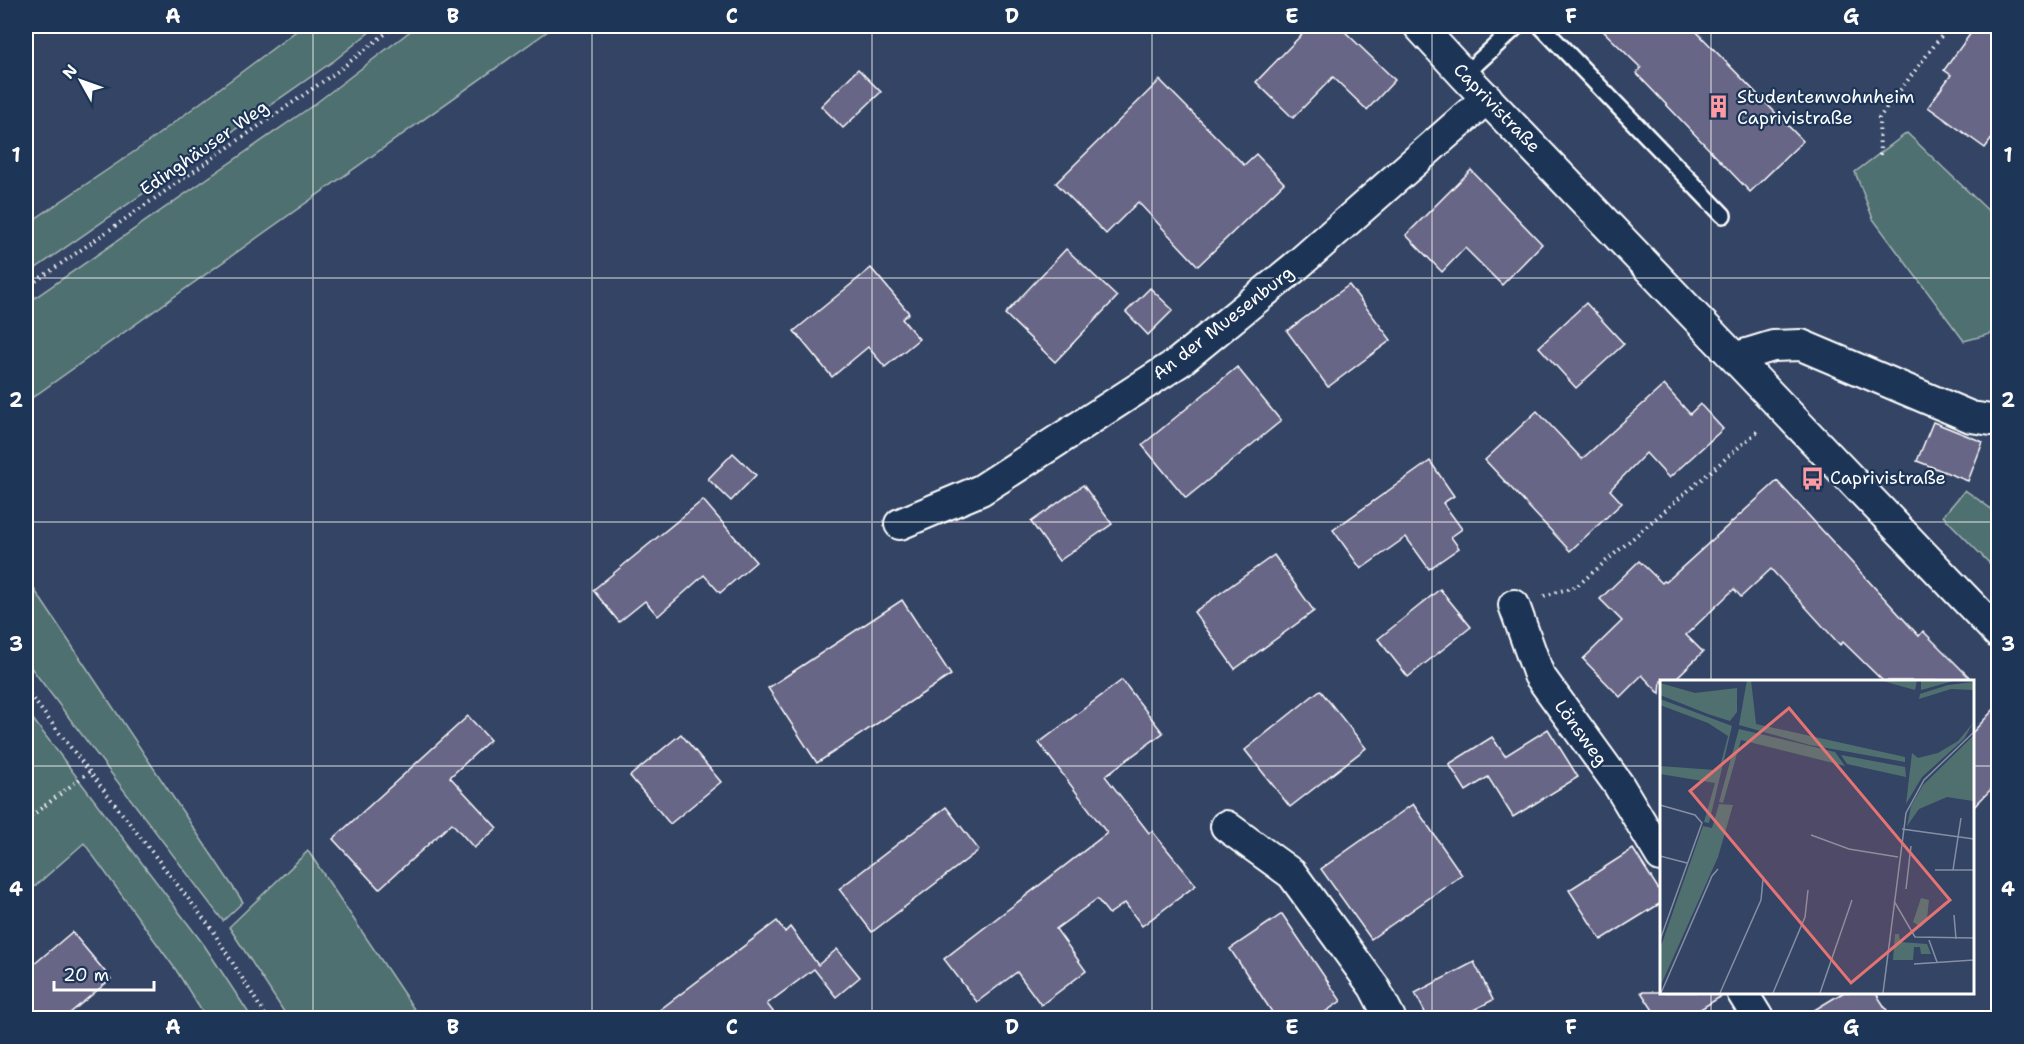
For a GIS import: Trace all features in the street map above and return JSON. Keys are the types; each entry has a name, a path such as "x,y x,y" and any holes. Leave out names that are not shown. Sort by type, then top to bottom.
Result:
{"street":[{"name":"Caprivistraße","path":"1419,26 1998,633"},
{"name":"An der Muesenburg","path":"900,524 981,490 1179,362 1295,267 1487,98"},
{"path":"1737,357 1773,346 1801,345 1971,417 1998,421"},
{"name":"Lönsweg","path":"1514,605 1539,675 1618,784 1660,854"},
{"path":"1226,826 1292,874 1374,987 1390,1018"},
{"path":"1743,993 1758,1018"}],"lane":[{"path":"1464,75 1517,26"},
{"path":"1541,26 1723,216"}],"path":[{"name":"Edinghäuser Weg","path":"26,288 338,71 395,26"},
{"path":"1880,155 1879,118 1949,26"},
{"path":"1514,605 1576,586 1785,408"},
{"path":"26,690 211,928 267,1018"},
{"path":"26,820 89,772"}],"green space":[{"path":"303,26 377,26 335,60 26,275 26,225 144,145"},
{"path":"417,26 555,26 26,402 26,304 312,106"},
{"path":"1907,133 1998,220 1998,332 1964,341 1873,219 1855,172"},
{"path":"1965,490 1998,514 1998,572 1943,516"},
{"path":"26,577 243,902 223,921 26,661"},
{"path":"26,710 204,945 252,1018 206,1018 176,970 84,843 26,894"},
{"path":"308,851 420,1018 288,1018 229,927"}],"building":[{"path":"1310,26 1339,26 1395,80 1367,110 1333,77 1293,118 1256,82"},
{"name":"Studentenwohnheim Caprivistraße","path":"1598,26 1691,26 1803,141 1750,192 1636,73 1641,68"},
{"path":"1976,26 1998,26 1998,130 1985,148 1928,107 1951,75 1944,70"},
{"path":"858,69 881,92 843,128 821,106"},
{"path":"1160,80 1244,165 1256,154 1284,183 1198,266 1138,202 1106,234 1056,183"},
{"path":"1471,170 1542,244 1502,285 1465,248 1442,272 1406,235"},
{"path":"1066,249 1117,297 1055,362 1005,314"},
{"path":"871,268 909,313 902,319 919,339 885,367 868,347 832,377 794,331"},
{"path":"1349,285 1391,340 1328,387 1287,331"},
{"path":"1150,288 1173,310 1148,335 1126,312"},
{"path":"1586,303 1624,344 1576,388 1539,347"},
{"path":"1237,367 1281,421 1186,498 1142,445"},
{"path":"1664,385 1690,414 1700,404 1723,429 1669,478 1646,453 1610,490 1622,503 1570,551 1485,460 1537,411 1582,459"},
{"path":"1933,422 1983,442 1968,481 1917,461"},
{"path":"733,453 756,475 731,501 708,479"},
{"path":"1430,461 1454,496 1443,503 1462,529 1451,537 1459,548 1429,569 1406,537 1361,569 1333,530"},
{"path":"1777,481 1919,636 1923,631 1972,680 1882,680 1843,642 1840,645 1771,569 1741,597 1734,589 1686,635 1703,652 1674,680 1660,680 1660,694 1642,675 1620,697 1583,659 1622,621 1600,599 1639,561 1662,583 1666,582"},
{"path":"1083,485 1112,524 1059,561 1031,522"},
{"path":"703,500 756,562 720,593 704,575 658,616 645,601 619,622 593,590"},
{"path":"1274,555 1314,611 1235,669 1194,612"},
{"path":"1440,589 1471,627 1408,677 1378,639"},
{"path":"902,600 951,675 817,763 768,688"},
{"path":"1122,680 1163,733 1105,776 1149,833 1152,831 1196,885 1142,926 1125,903 1109,914 1097,899 1056,929 1086,971 1041,1005 1017,972 977,1002 944,959 1107,833 1039,743"},
{"path":"1320,690 1366,748 1290,807 1245,750"},
{"path":"1998,705 1998,782 1973,808 1973,732"},
{"path":"468,716 490,740 450,777 497,828 474,848 452,823 379,889 333,839"},
{"path":"1548,729 1578,777 1513,817 1488,777 1466,791 1449,764 1492,737 1505,756"},
{"path":"681,734 721,782 670,824 630,776"},
{"path":"1413,804 1462,875 1371,939 1321,869"},
{"path":"946,807 979,850 872,932 839,889"},
{"path":"1633,849 1660,891 1660,904 1601,940 1569,890"},
{"path":"1282,914 1341,1001 1316,1018 1276,1018 1230,949"},
{"path":"777,921 785,932 790,927 818,965 837,949 860,977 836,997 814,969 767,1004 778,1018 649,1018"},
{"path":"72,932 111,979 64,1018 26,1018 26,971"},
{"path":"1474,962 1493,1000 1458,1018 1428,1018 1415,993"},
{"path":"1641,992 1725,993 1686,1018 1658,1018"},
{"path":"1842,993 1876,993 1892,1018 1801,1018"}],"place":[{"name":"Studentenwohnheim Caprivistraße","path":"1719,107"},
{"name":"Caprivistraße","path":"1812,478"}]}
